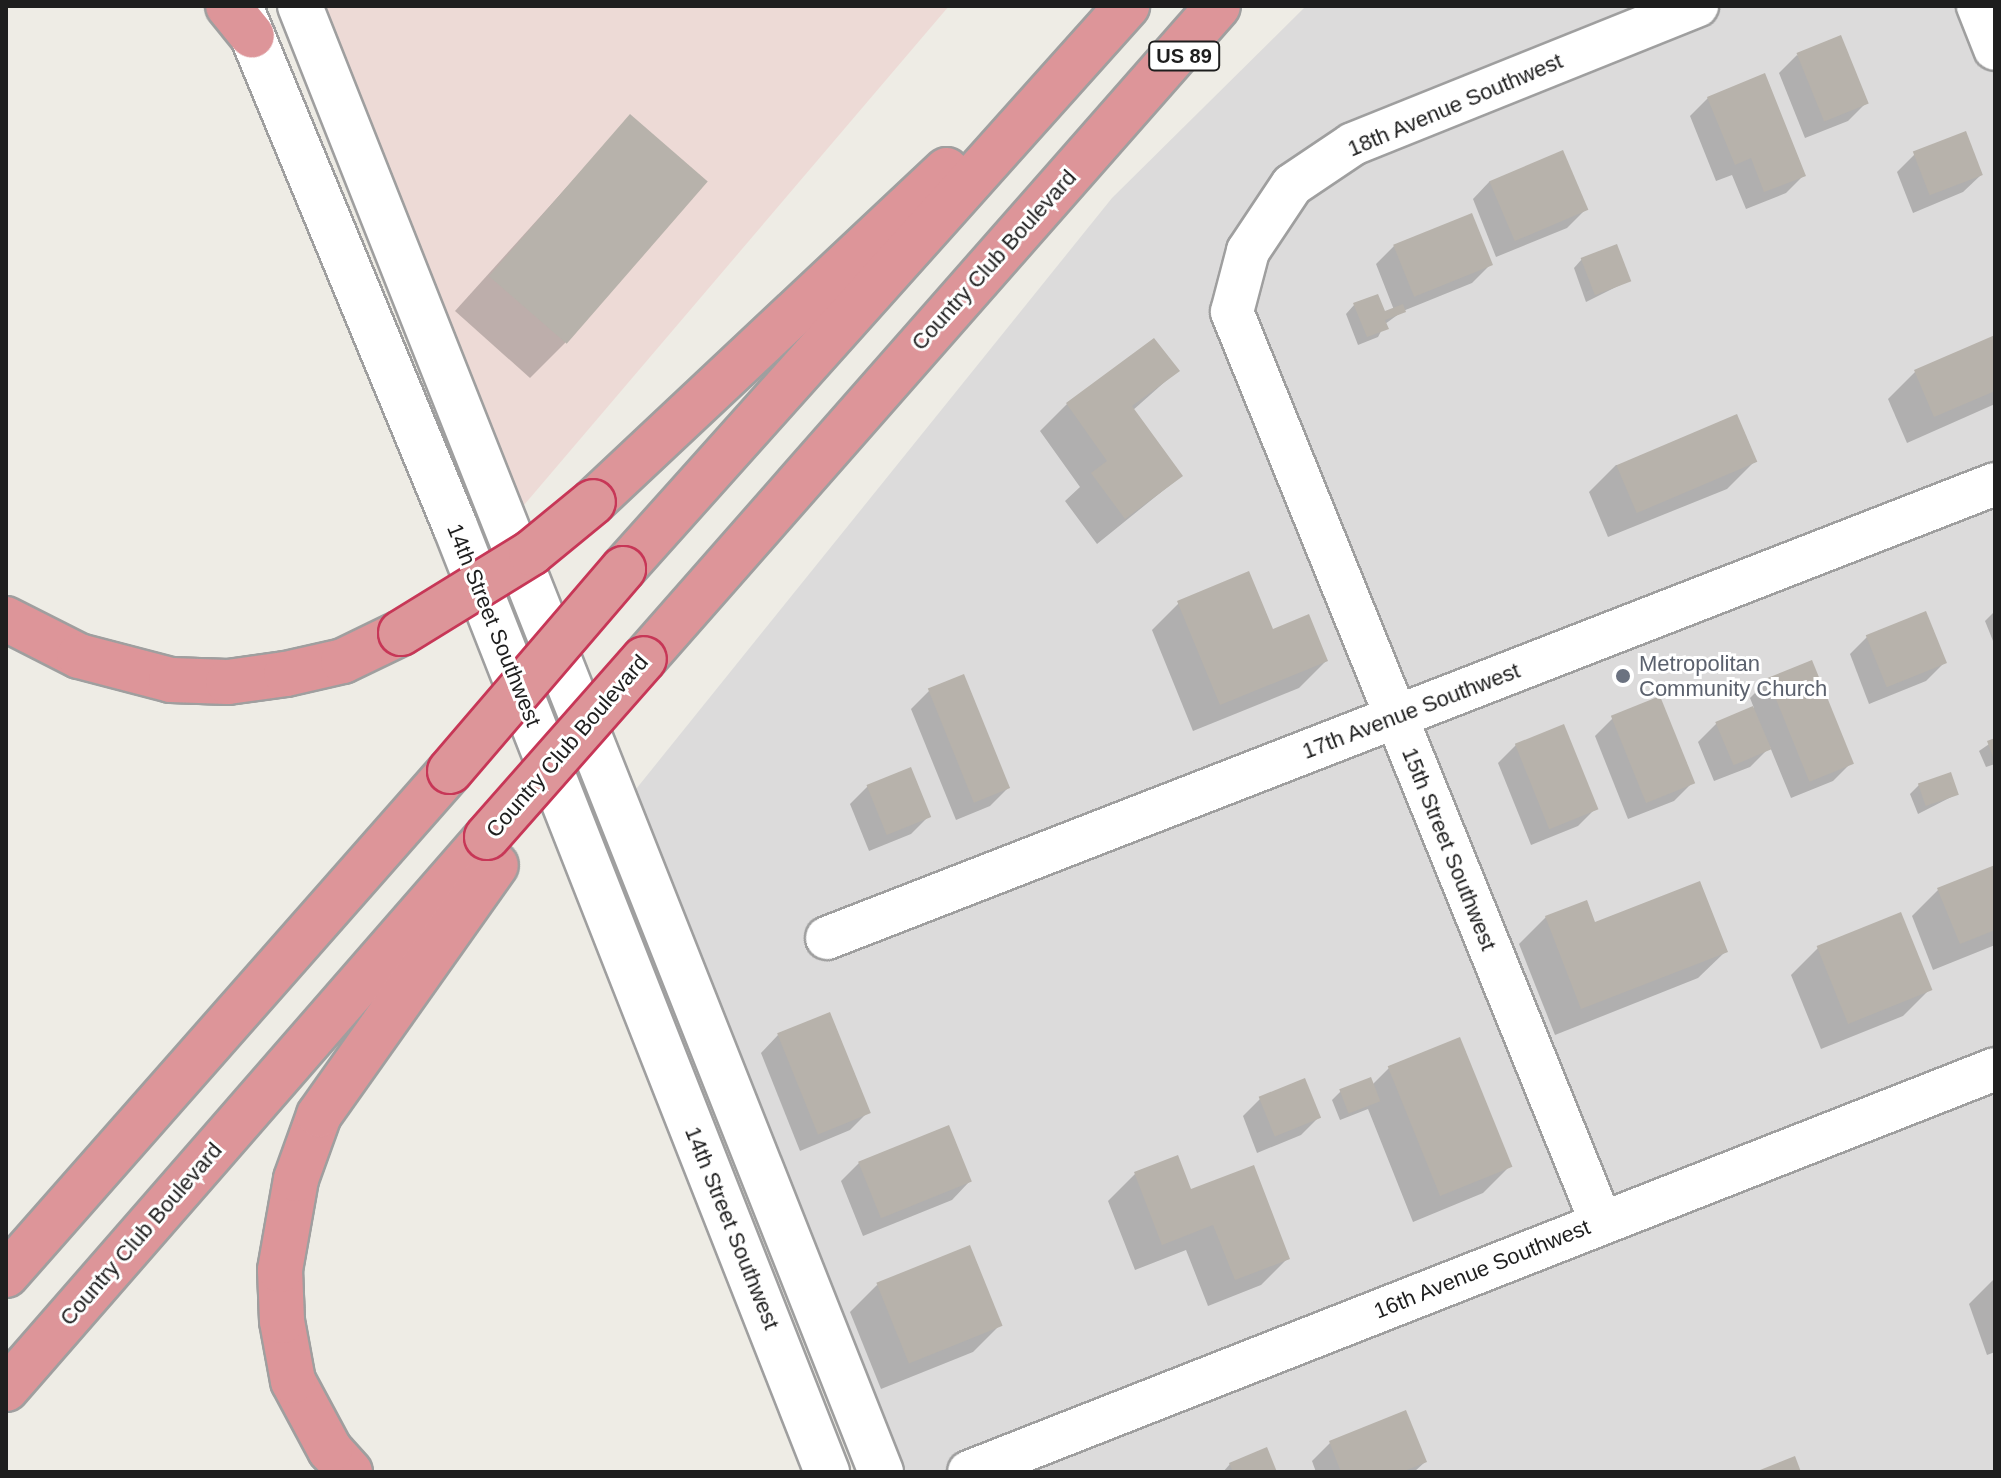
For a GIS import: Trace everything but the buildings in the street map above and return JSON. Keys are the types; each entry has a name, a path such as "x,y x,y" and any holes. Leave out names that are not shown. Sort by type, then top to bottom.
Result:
{"highway":[{"path":"6,619 79,656 171,680 228,682 286,674 343,661 401,633 518,561 593,502 1119,6"},
{"path":"6,1275 450,771 623,569 1127,6"},
{"path":"1131,106 1218,6"},
{"name":"US 89","path":"1131,106 1238,6"},
{"name":"Country Club Boulevard","path":"6,1389 491,851 644,659 1131,106"},
{"path":"350,1472 330,1450 293,1381 282,1321 280,1270 296,1179 319,1115 491,851"}],"street":[{"path":"300,6 881,1472"},
{"name":"18th Avenue Southwest","path":"1248,251 1292,185 1353,144 1697,6"},
{"path":"1978,6 1995,49"},
{"name":"14th Street Southwest","path":"240,16 455,526 827,1472"},
{"name":"15th Street Southwest","path":"1248,251 1232,312 1241,341 1601,1222"},
{"name":"17th Avenue Southwest","path":"827,938 1995,484"},
{"name":"16th Avenue Southwest","path":"969,1472 1995,1069"}],"shaded area":[{"path":"300,6 949,6 507,525"},
{"path":"1306,6 1995,6 1995,1472 881,1472 628,799 1112,198"}],"place":[{"name":"Metropolitan Community Church","path":"1623,676"}]}
